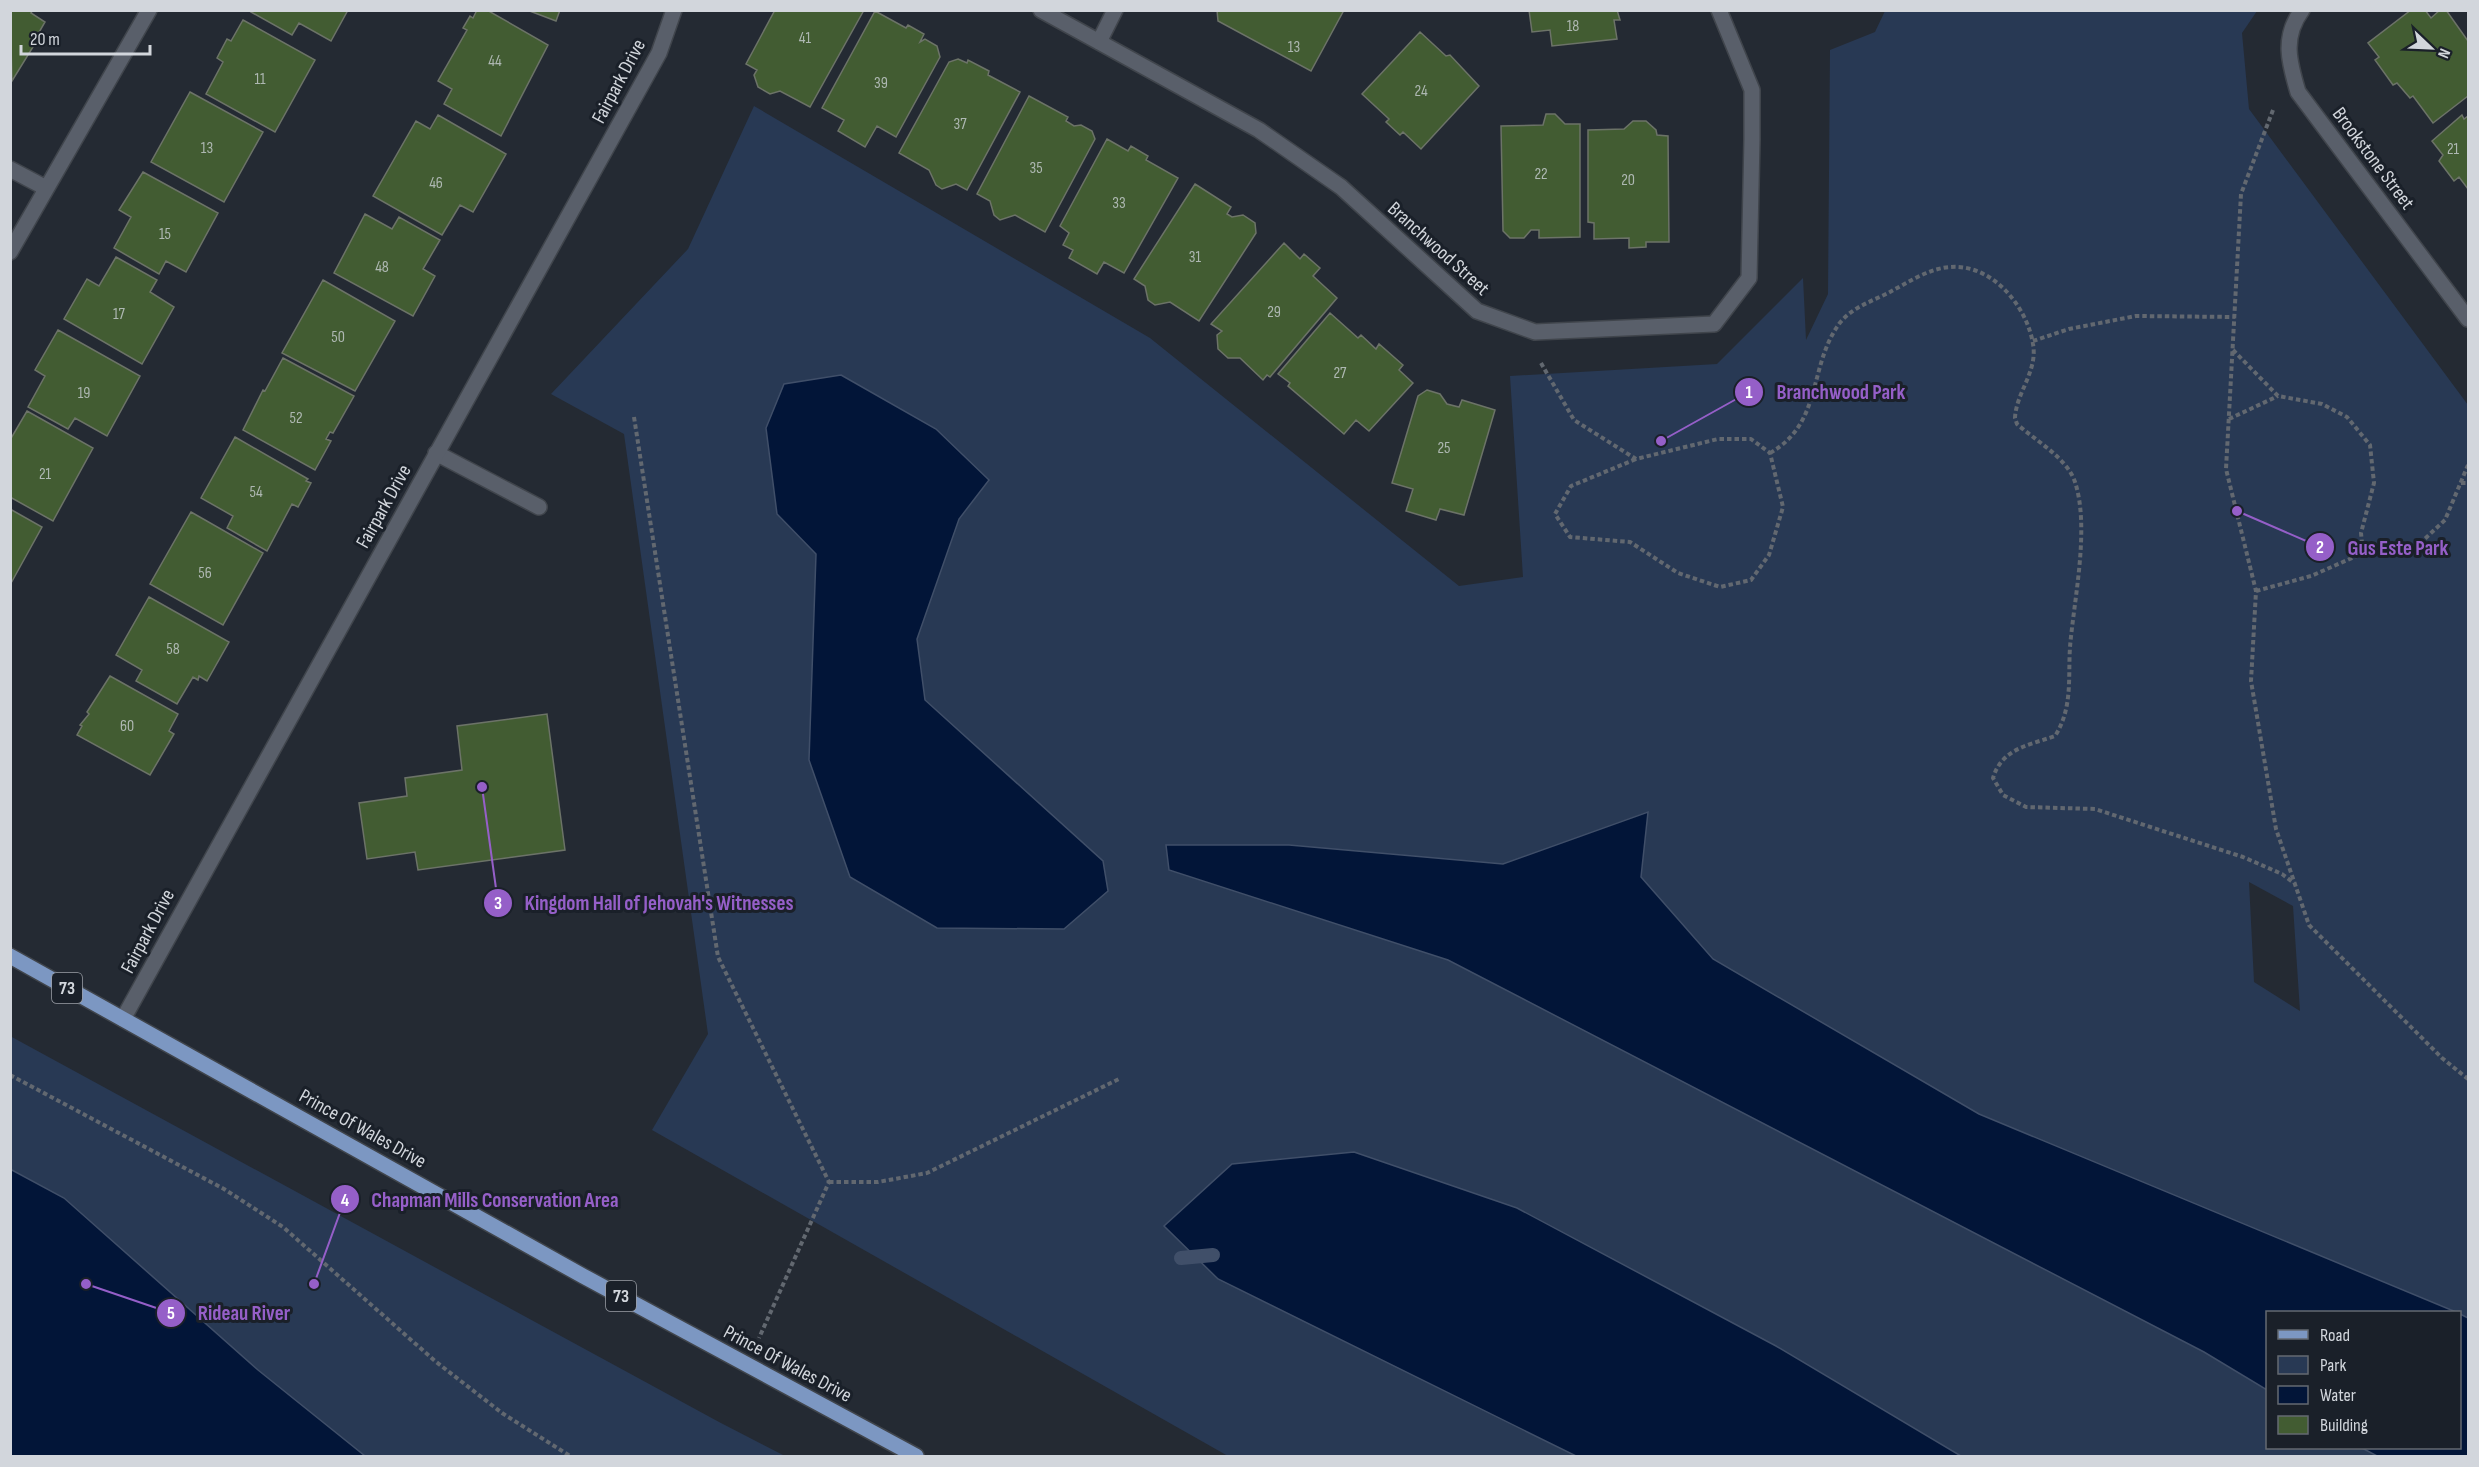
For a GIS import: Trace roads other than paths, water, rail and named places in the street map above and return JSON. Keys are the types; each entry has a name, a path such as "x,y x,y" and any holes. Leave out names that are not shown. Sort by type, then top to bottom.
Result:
{"main road":[{"name":"Prince Of Wales Drive","path":"10,956 746,1365 916,1456"}],"street":[{"path":"10,252 149,10"},
{"name":"Fairpark Drive","path":"123,1019 659,53 674,10"},
{"name":"Branchwood Street","path":"1041,10 1259,130 1341,187 1477,311 1535,332 1714,324 1749,278 1752,90 1719,10"},
{"path":"1099,42 1115,10"},
{"name":"Brookstone Street","path":"2302,10 2293,23 2288,59 2298,92 2469,319"},
{"path":"10,169 46,188"},
{"path":"436,453 539,507"}],"water":[{"path":"841,375 936,429 989,480 959,519 917,639 925,700 1103,861 1108,891 1064,929 937,928 850,877 809,760 816,554 777,514 766,428 784,384"},
{"path":"1648,812 1641,877 1713,959 1979,1114 2454,1311 2266,1311 2266,1389 2204,1352 1448,960 1169,870 1166,845 1289,845 1503,864"},
{"path":"1354,1152 1517,1208 1776,1346 1961,1456 1576,1456 1218,1279 1164,1226 1232,1164"},
{"path":"10,1169 64,1198 258,1370 365,1456 11,1456"},
{"path":"2461,1314 2468,1318 2468,1456 2377,1456 2364,1449 2461,1449"}],"waterway":[{"path":"1181,1258 1213,1255"}],"place":[{"name":"Branchwood Park","path":"1661,441"},
{"name":"Gus Este Park","path":"2237,511"},
{"name":"Kingdom Hall of Jehovah's Witnesses","path":"482,787"},
{"name":"Rideau River","path":"86,1284"},
{"name":"Chapman Mills Conservation Area","path":"314,1284"}]}
